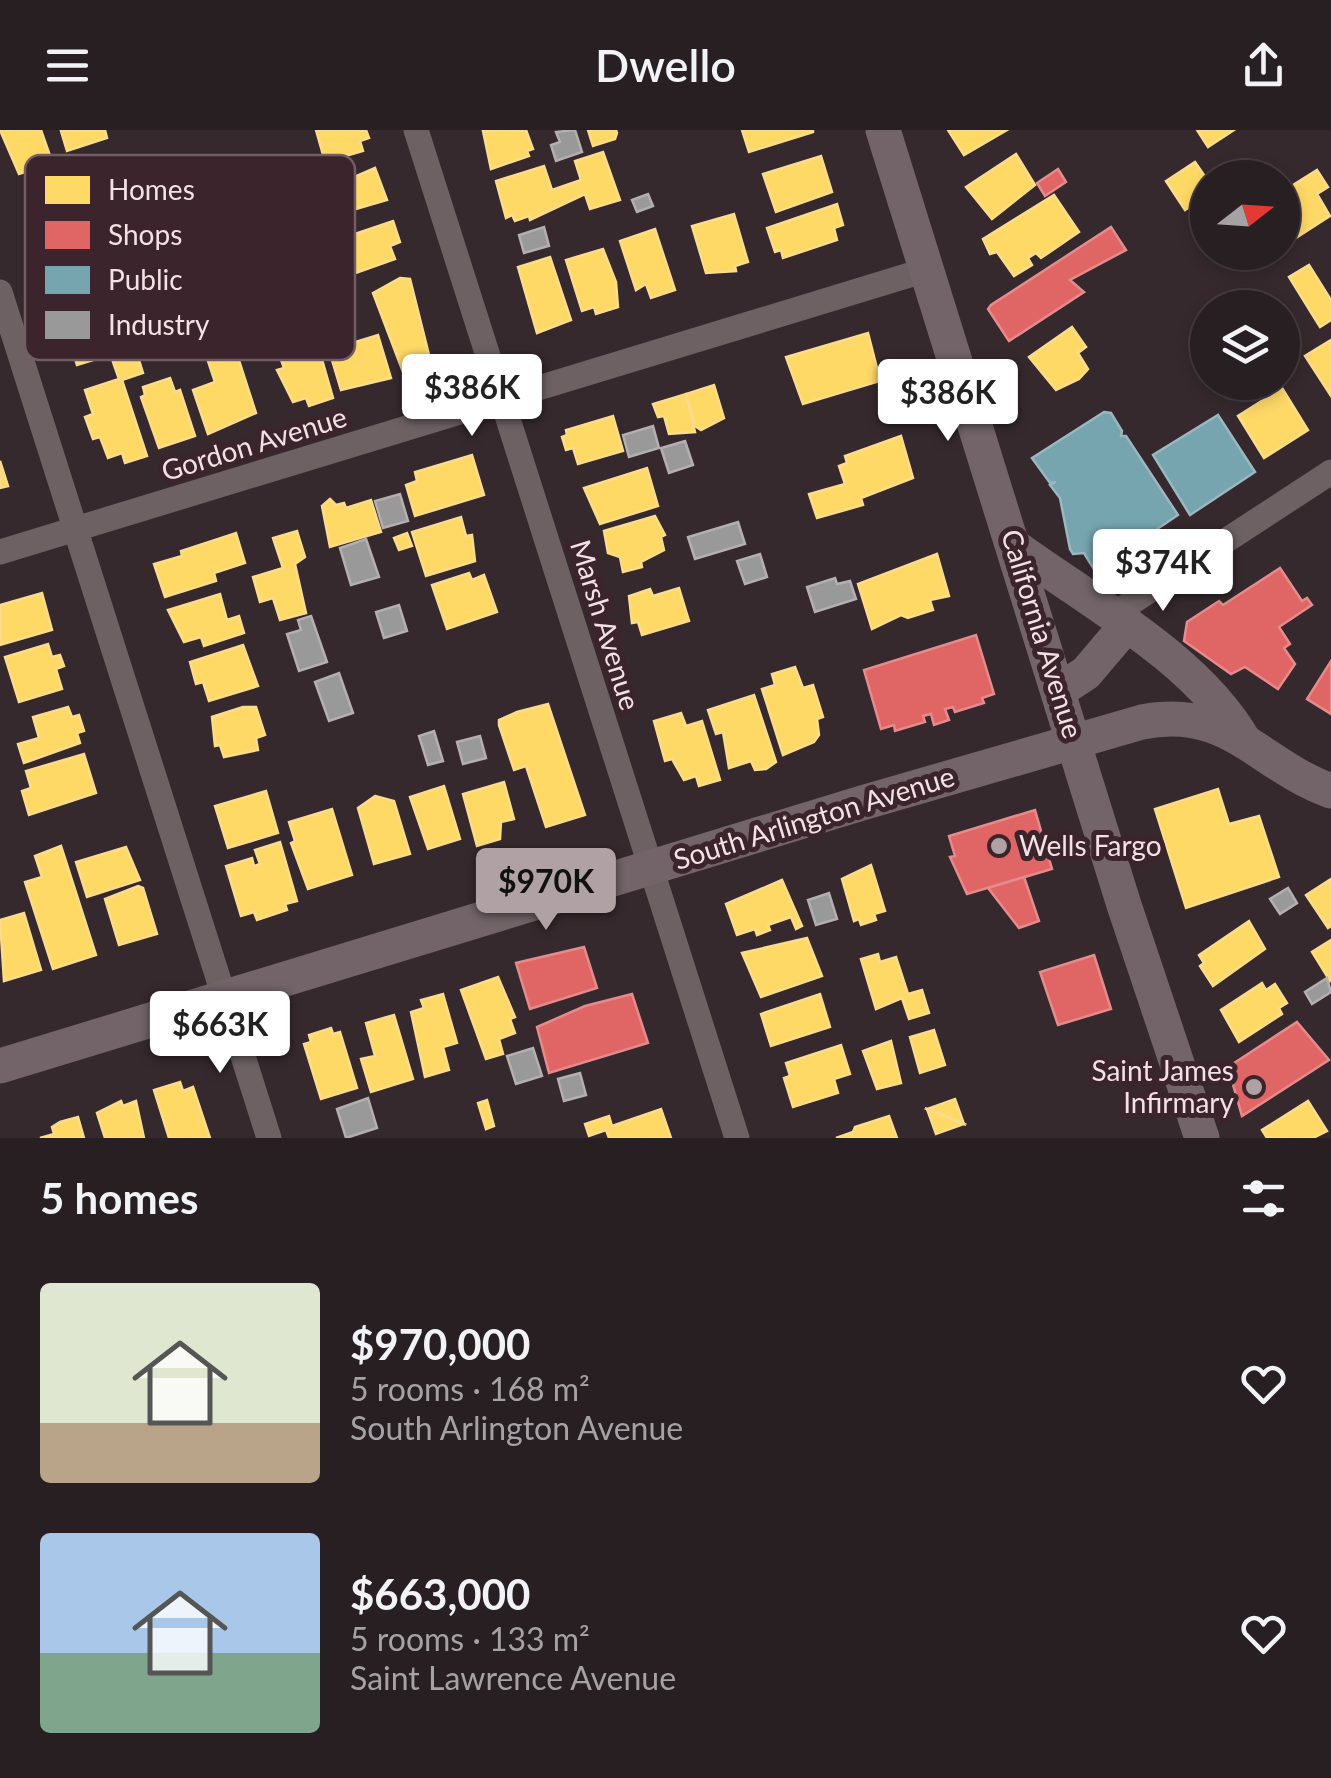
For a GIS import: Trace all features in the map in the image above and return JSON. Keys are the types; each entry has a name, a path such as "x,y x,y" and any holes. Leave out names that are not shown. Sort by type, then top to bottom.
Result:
{"main road":[{"name":"California Avenue","path":"883,130 1202,1138"},
{"path":"1015,548 1209,690 1244,742"},
{"path":"1060,690 1086,673 1125,627"},
{"name":"South Arlington Avenue","path":"0,1066 1075,740 1170,716 1198,718 1295,775 1331,791"}],"street":[{"name":"Marsh Avenue","path":"416,130 736,1138"},
{"name":"Gordon Avenue","path":"0,552 926,270"},
{"path":"0,292 269,1138"},
{"path":"1125,627 1122,614 1126,606 1331,472"}],"building: Homes":[{"path":"0,130 41,130 50,155 25,155 25,172 19,174"},
{"path":"105,130 107,138 67,151 61,131"},
{"path":"316,130 366,130 369,138 360,141 363,151 323,155"},
{"path":"526,130 533,149 527,151 529,156 491,169 483,131"},
{"path":"588,130 617,133 615,139 593,146"},
{"path":"742,130 813,130 813,132 749,152"},
{"path":"948,130 1007,130 964,155"},
{"path":"1197,130 1234,130 1208,147"},
{"path":"603,152 620,200 590,209 585,194 530,220 529,216 515,221 512,215 506,218 496,181 544,166 552,190 581,180 575,161"},
{"path":"1016,154 1035,185 992,219 966,187"},
{"path":"821,156 832,192 776,212 763,174"},
{"path":"1190,165 1190,207 1185,210 1166,181"},
{"path":"375,168 387,200 355,209 355,177"},
{"path":"1317,170 1328,187 1317,194 1330,216 1300,235 1300,181"},
{"path":"1054,195 1079,232 1041,258 1036,253 1028,258 1032,265 1014,276 997,252 990,254 983,239"},
{"path":"837,204 843,225 834,228 837,240 783,258 781,250 775,252 767,228"},
{"path":"734,214 748,262 735,266 736,271 706,273 692,226"},
{"path":"393,221 400,242 390,246 395,259 355,273 355,234"},
{"path":"655,229 675,290 651,298 646,284 636,290 620,241"},
{"path":"603,249 616,282 618,307 596,314 594,307 582,311 566,260"},
{"path":"550,257 571,320 537,333 518,267"},
{"path":"1309,265 1331,300 1331,320 1320,327 1289,277"},
{"path":"400,278 410,279 429,355 421,358 424,366 403,372 373,293"},
{"path":"1072,327 1086,347 1078,353 1088,369 1079,379 1056,390 1029,357"},
{"path":"868,333 877,368 887,365 890,378 803,404 786,357"},
{"path":"378,335 391,378 341,390 332,360 355,360 355,342"},
{"path":"1331,340 1331,396 1305,356"},
{"path":"139,360 143,373 122,380 147,456 125,463 122,453 108,458 100,437 93,439 85,417 93,414 85,390 119,379 113,362"},
{"path":"208,360 239,360 256,413 208,434 193,390 215,382"},
{"path":"281,360 322,360 333,398 309,406 306,398 293,402 277,370 284,368"},
{"path":"170,378 175,392 180,390 195,436 159,448 141,397 145,395 143,387"},
{"path":"714,385 724,418 701,430 695,426 686,394"},
{"path":"686,394 695,432 669,434 664,416 658,417 653,404"},
{"path":"1263,400 1289,400 1308,430 1264,458 1238,416"},
{"path":"613,416 623,451 578,464 573,448 566,450 562,437 567,435 566,430"},
{"path":"901,436 913,478 861,498 863,505 817,518 809,494 845,484 839,466 847,463 845,456"},
{"path":"472,455 484,495 415,516 406,485 417,481 415,472"},
{"path":"0,461 8,486 0,488"},
{"path":"647,468 658,506 600,524 584,488"},
{"path":"330,499 336,505 344,503 346,508 371,500 381,532 330,547 322,506"},
{"path":"655,516 665,535 661,537 664,550 641,562 642,567 623,572 620,557 608,553 604,531"},
{"path":"461,517 466,536 472,535 475,561 426,576 412,532"},
{"path":"297,531 305,557 295,564 306,613 280,620 273,598 260,602 253,577 283,568 273,538"},
{"path":"236,533 245,563 214,573 216,581 165,597 154,564"},
{"path":"407,533 412,546 399,550 394,538"},
{"path":"937,554 949,596 930,600 933,610 908,618 901,615 872,629 858,584"},
{"path":"469,573 472,580 484,575 497,612 447,629 432,585"},
{"path":"679,588 689,621 642,635 638,622 632,623 629,596 650,589 653,596"},
{"path":"42,593 52,630 0,645 0,605"},
{"path":"220,594 227,620 239,616 244,633 204,646 201,637 184,642 168,610"},
{"path":"48,644 52,657 60,655 64,666 56,669 62,689 19,702 5,657"},
{"path":"243,645 258,686 209,701 203,682 196,684 190,662"},
{"path":"795,667 803,688 813,685 823,717 817,719 819,735 814,742 783,755 762,689 775,685 772,674"},
{"path":"754,695 776,762 766,769 755,770 751,761 729,768 723,732 716,734 708,710"},
{"path":"548,704 585,815 546,827 526,766 514,770 499,720"},
{"path":"68,707 72,717 79,715 84,731 77,733 80,743 24,763 18,744 39,738 33,717"},
{"path":"256,707 265,735 256,738 258,750 224,757 220,745 215,746 212,717"},
{"path":"681,713 686,726 702,721 720,780 699,786 696,776 684,780 672,759 665,761 654,721"},
{"path":"84,754 96,793 29,815 22,791 31,788 26,771"},
{"path":"504,782 514,819 501,822 500,839 477,846 463,794"},
{"path":"444,786 460,839 428,849 410,797"},
{"path":"1218,789 1229,824 1259,816 1279,877 1186,908 1155,809"},
{"path":"266,791 278,833 228,848 215,806"},
{"path":"375,796 394,801 410,854 374,864 358,808"},
{"path":"332,809 352,875 308,889 291,843 295,841 289,822"},
{"path":"280,842 297,901 285,904 287,910 257,920 254,912 241,916 226,866 252,858 254,866 260,864 255,850"},
{"path":"61,846 96,955 53,969 25,882 42,877 35,856"},
{"path":"126,847 140,880 87,897 76,862"},
{"path":"871,865 885,911 874,914 876,920 861,925 859,919 854,921 842,879"},
{"path":"1331,879 1331,926 1328,928 1306,895"},
{"path":"782,880 802,926 796,929 791,917 768,925 770,930 757,935 755,929 737,935 726,904"},
{"path":"138,886 143,888 157,934 119,945 105,899"},
{"path":"24,913 41,970 4,981 0,920"},
{"path":"1249,921 1265,949 1213,986 1200,966 1204,963 1199,955"},
{"path":"807,938 822,976 761,997 742,953"},
{"path":"1331,940 1331,980 1330,981 1312,952"},
{"path":"878,954 880,962 896,957 908,994 922,990 929,1013 909,1019 902,998 876,1009 861,959"},
{"path":"498,977 515,1017 510,1019 515,1033 499,1039 503,1054 486,1059 461,990"},
{"path":"1262,983 1266,990 1275,984 1287,1003 1279,1008 1282,1014 1239,1042 1221,1010"},
{"path":"443,994 457,1043 443,1047 449,1070 425,1077 411,1012 424,1008 421,1000"},
{"path":"820,994 830,1027 771,1046 761,1014"},
{"path":"394,1015 413,1079 371,1092 361,1059 375,1056 366,1023"},
{"path":"331,1028 333,1034 340,1032 357,1088 321,1099 304,1044 311,1042 309,1035"},
{"path":"934,1030 945,1065 920,1073 910,1037"},
{"path":"891,1041 901,1083 877,1089 863,1051"},
{"path":"841,1045 850,1074 834,1079 838,1093 793,1107 784,1078 790,1076 786,1063"},
{"path":"180,1082 183,1091 193,1087 210,1138 169,1138 154,1090"},
{"path":"955,1099 964,1124 927,1109"},
{"path":"487,1100 494,1126 486,1129 478,1103"},
{"path":"121,1101 123,1106 136,1101 144,1138 105,1138 97,1113"},
{"path":"1308,1101 1327,1131 1313,1138 1267,1138 1262,1130"},
{"path":"661,1109 671,1138 609,1138 606,1130 589,1136 585,1124 609,1116 612,1126"},
{"path":"927,1109 964,1124 936,1134"},
{"path":"889,1116 897,1138 836,1138 853,1132 855,1127"},
{"path":"78,1117 84,1138 40,1138 54,1134 52,1127 60,1122"}],"building: Shops":[{"path":"1058,169 1066,182 1045,196 1037,183"},
{"path":"1111,227 1126,250 1070,280 1084,292 1009,341 988,309 991,305"},
{"path":"1280,568 1302,601 1307,598 1312,605 1279,627 1290,644 1284,648 1295,664 1278,689 1245,667 1231,674 1184,641 1187,622 1219,601 1223,605"},
{"path":"976,635 994,694 982,698 984,703 955,712 953,707 945,709 949,720 934,725 931,714 923,716 925,722 895,731 894,725 881,729 864,670"},
{"path":"1331,661 1331,714 1307,699"},
{"name":"Wells Fargo","path":"1035,810 1052,869 967,894 950,857 955,856 949,836"},
{"path":"1024,877 1039,921 1019,928 988,888"},
{"path":"584,947 597,988 530,1009 516,963"},
{"path":"1094,955 1111,1009 1058,1025 1040,972"},
{"path":"632,994 648,1043 549,1073 537,1027 585,1006"},
{"path":"1297,1022 1329,1060 1242,1116 1228,1067"}],"building: Public":[{"path":"1104,412 1111,413 1121,436 1126,436 1178,515 1095,571 1084,553 1073,554 1070,549 1060,498 1050,485 1056,482 1050,483 1032,458"},
{"path":"1218,415 1255,472 1190,515 1153,455"}],"building: Industry":[{"path":"575,130 582,152 556,161 551,145 560,142 556,132"},
{"path":"648,194 653,206 637,212 632,200"},
{"path":"544,227 549,246 524,253 519,235"},
{"path":"653,426 659,448 629,457 623,435"},
{"path":"685,441 693,465 669,473 661,448"},
{"path":"400,494 408,521 383,528 375,501"},
{"path":"738,522 745,544 695,559 688,537"},
{"path":"366,539 379,577 351,585 340,548"},
{"path":"760,554 767,577 745,584 737,561"},
{"path":"835,578 837,584 850,581 856,599 815,612 807,587"},
{"path":"399,605 407,631 384,638 376,612"},
{"path":"311,616 327,662 299,671 287,634 301,630 298,620"},
{"path":"339,673 353,713 329,721 315,682"},
{"path":"434,731 443,761 428,765 419,736"},
{"path":"480,736 486,758 463,764 457,742"},
{"path":"1288,888 1297,903 1280,914 1270,899"},
{"path":"829,893 837,919 816,925 808,900"},
{"path":"1327,978 1331,992 1312,1004 1305,992"},
{"path":"533,1048 542,1076 516,1084 507,1056"},
{"path":"580,1073 586,1095 564,1101 558,1079"},
{"path":"368,1098 377,1128 346,1138 337,1109"}],"place":[{"name":"Wells Fargo","path":"999,846"},
{"name":"Saint James Infirmary","path":"1254,1087"}]}
